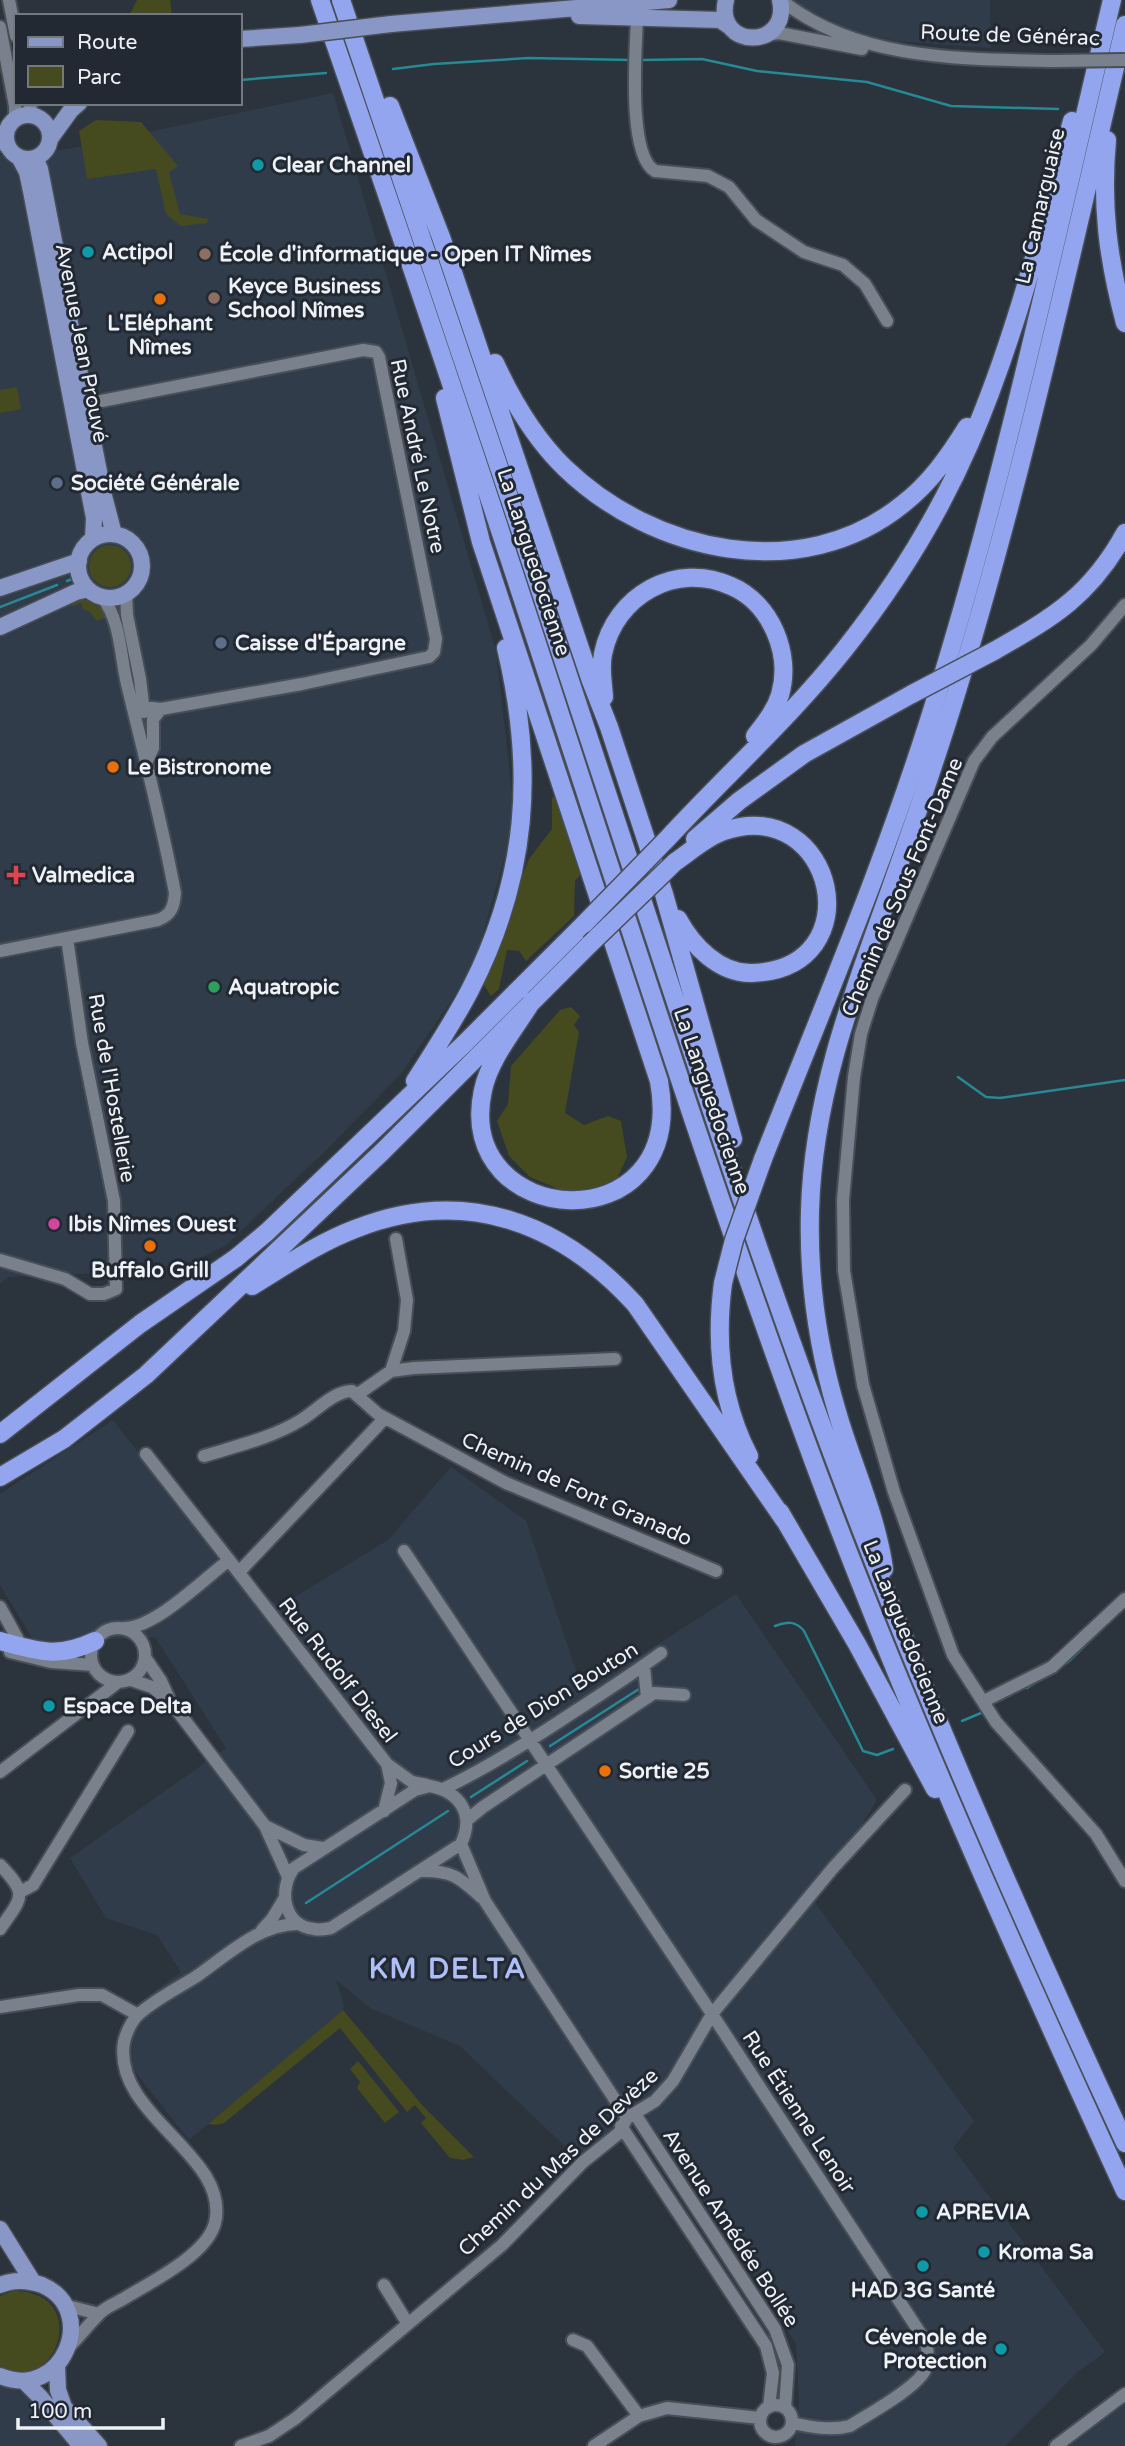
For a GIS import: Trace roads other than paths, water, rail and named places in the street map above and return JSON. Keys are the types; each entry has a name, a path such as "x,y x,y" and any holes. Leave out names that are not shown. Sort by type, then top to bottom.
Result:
{"highway":[{"name":"La Languedocienne","path":"320,0 397,223 666,1038 765,1328 894,1670 1125,2192"},
{"name":"La Languedocienne","path":"342,0 761,1254 825,1434 889,1600 1001,1867 1125,2143"},
{"path":"342,0 383,88 441,237 511,396 544,445 580,482 619,510 671,535 713,547 767,551 806,548 845,537 889,514 915,493 941,466 969,423 1000,365"},
{"name":"La Camarguaise","path":"785,1521 744,1446 729,1407 720,1350 719,1315 723,1283 734,1240 763,1159 919,753 972,575 1116,23 1112,0"},
{"path":"0,1434 140,1324 236,1258 267,1232 584,924 723,778 777,727 821,677 894,582 954,476 1000,365 1029,274 1076,105 1116,23"},
{"path":"889,1600 881,1545 837,1413 820,1342 812,1288 810,1249 811,1174 816,1136 822,1100 842,1026 935,760 979,618 1034,406 1116,23"},
{"path":"1125,59 1108,125 1103,192 1109,254 1125,323"},
{"path":"390,1114 418,1077 484,961 502,913 520,838 523,782 522,734 509,658 444,391 397,223"},
{"path":"441,237 664,894 722,1099 761,1254"},
{"path":"0,1477 64,1439 146,1375 372,1161 675,862 709,825 772,775 846,729 1039,626 1077,597 1106,565 1125,533"},
{"path":"481,542 659,1081 662,1123 656,1145 634,1177 612,1192 587,1200 572,1201 534,1194 505,1173 486,1144 481,1115 484,1087 495,1061 532,1002"},
{"path":"609,727 602,656 611,630 629,603 648,589 679,579 700,578 731,586 748,597 770,622 778,639 783,672 780,695 768,720 723,778"},
{"path":"664,894 686,934 698,948 715,961 747,973 767,972 785,967 798,959 818,939 824,925 829,907 823,873 812,855 789,835 763,826 743,826 723,831 675,862"},
{"path":"221,1305 330,1240 393,1216 425,1211 465,1212 501,1218 532,1228 566,1245 596,1265 635,1304 785,1521 857,1644 989,1886"},
{"path":"0,1641 24,1652 56,1653 77,1650 95,1641"}],"main road":[{"path":"242,39 391,24 631,7 669,0"},
{"path":"726,0 725,18 729,26"},
{"path":"631,7 720,20 742,36 750,38 766,36 778,24 781,0"},
{"path":"75,106 45,150 12,141 20,116 75,106"},
{"path":"34,112 46,125 50,139"},
{"name":"Avenue Jean Prouvé","path":"12,141 40,169 79,405 94,518 93,538"},
{"name":"Avenue Jean Prouvé","path":"79,405 114,534"},
{"path":"0,627 76,592 95,593 110,598 126,593 139,579 141,559 132,542 114,534 103,534 86,544 79,561 79,571 95,593"},
{"path":"0,588 79,561"},
{"path":"3,2234 33,2282"},
{"path":"0,2285 18,2280 47,2288 64,2305 71,2332 68,2348 57,2366 44,2376 8,2380"},
{"path":"57,2366 58,2390 64,2407 99,2446"},
{"path":"8,2380 40,2397 81,2446"}],"street":[{"path":"9,0 14,26"},
{"path":"680,0 671,5 643,10 631,7 636,54 636,116 640,150 649,168 655,171 708,176 729,187 756,220 804,253 844,265 866,284 887,321"},
{"name":"Route de Générac","path":"781,0 806,19 824,28 858,42 894,50"},
{"path":"0,27 14,101"},
{"name":"Route de Générac","path":"766,36 779,33 851,47 973,59 1125,59"},
{"path":"12,141 15,105"},
{"name":"Rue André Le Notre","path":"79,405 363,350 376,352 379,357 436,639 434,652 429,657 302,684 161,709"},
{"path":"0,951 158,920 166,917 174,907 175,894 148,762 126,682 114,617 95,593"},
{"path":"126,593 127,615 140,678 148,762"},
{"name":"Chemin de Sous Font-Dame","path":"1125,605 1091,645 992,737 974,761 872,999 861,1034 842,1200 844,1271 863,1385 894,1492 953,1655 996,1722 1096,1834 1125,1881"},
{"path":"143,707 161,709"},
{"path":"148,762 153,748 153,719 161,709"},
{"name":"Rue de l'Hostellerie","path":"0,1260 65,1279 90,1294 104,1294 116,1289 114,1201 82,1043 67,938"},
{"path":"391,1371 404,1331 407,1300 396,1239"},
{"path":"204,1456 265,1437 299,1422 338,1394 347,1391 358,1394 391,1371 615,1359"},
{"name":"Chemin de Font Granado","path":"358,1394 385,1418 506,1483 716,1571"},
{"path":"239,1572 385,1418"},
{"name":"Rue Rudolf Diesel","path":"146,1454 387,1764 412,1782 443,1789"},
{"name":"Rue Étienne Lenoir","path":"404,1551 926,2342 926,2369 918,2381 850,2426 787,2434"},
{"path":"92,1700 96,1670 91,1657 95,1641 108,1630 136,1628 155,1619 229,1560"},
{"path":"984,1701 1052,1667 1097,1628 1125,1599"},
{"path":"0,1607 24,1652"},
{"path":"131,1680 143,1668 144,1644 155,1619"},
{"path":"125,1628 144,1644"},
{"path":"0,1650 24,1652 96,1670 117,1683"},
{"name":"Cours de Dion Bouton","path":"443,1789 469,1777 529,1741 661,1653"},
{"path":"145,1660 161,1681 170,1702"},
{"path":"644,1666 647,1698"},
{"path":"0,1772 117,1683 131,1680 152,1687 170,1702 265,1826 288,1877"},
{"path":"467,1820 654,1693 684,1695"},
{"path":"20,1892 33,1885 128,1731"},
{"path":"384,1812 391,1783 387,1764"},
{"path":"254,1937 272,1920 284,1899 288,1877 294,1868 415,1790 430,1786"},
{"path":"68,2348 99,2314 197,2250 209,2236 217,2212 215,2194 206,2176 135,2093 126,2076 122,2054 125,2035 138,2015 254,1937 276,1926 299,1924 313,1929 331,1928 461,1843 467,1820 463,1807 455,1796 443,1789"},
{"name":"Chemin du Mas de Devèze","path":"241,2446 269,2435 296,2418 502,2245 583,2162 619,2133 628,2119 655,2101 673,2081 712,2014 833,1868 905,1790"},
{"path":"265,1826 304,1845 323,1848"},
{"name":"Avenue Amédée Bollée","path":"461,1843 485,1901 628,2119 775,2329 788,2365 785,2408"},
{"path":"0,1865 19,1884 20,1892 18,1902 0,1929"},
{"name":"Avenue Amédée Bollée","path":"420,1871 442,1870 459,1878 485,1901"},
{"path":"284,1899 289,1913 299,1924"},
{"path":"0,2007 79,1995 102,1995 138,2015"},
{"name":"Avenue Amédée Bollée","path":"628,2119 766,2346 773,2373 764,2412"},
{"path":"0,2220 3,2234"},
{"path":"384,2285 408,2324"},
{"path":"64,2305 99,2314"},
{"path":"573,2340 587,2346 639,2416"},
{"path":"1056,2446 1125,2394"},
{"path":"594,2446 639,2416 667,2408 764,2412 777,2405 791,2414 787,2434 765,2439 760,2423 764,2412"}],"waterway":[{"path":"393,69 529,58 631,60"},
{"path":"641,60 702,59 757,71 867,82 951,106 1058,109"},
{"path":"242,80 326,73"},
{"path":"67,581 72,579"},
{"path":"0,607 57,585"},
{"path":"958,1077 986,1097 1000,1098 1125,1080"},
{"path":"775,1626 791,1623 804,1631 863,1751 877,1755 893,1749"},
{"path":"1027,1688 1068,1662 1103,1628"},
{"path":"550,1746 639,1689"},
{"path":"962,1721 981,1713"},
{"path":"471,1797 527,1761"},
{"path":"306,1903 448,1811"}],"place":[{"name":"Clear Channel","path":"258,165"},
{"name":"Actipol","path":"88,252"},
{"name":"École d'informatique - Open IT Nîmes","path":"205,254"},
{"name":"Keyce Business School Nîmes","path":"214,298"},
{"name":"L'Eléphant Nîmes","path":"160,299"},
{"name":"Société Générale","path":"57,483"},
{"name":"Caisse d'Épargne","path":"221,643"},
{"name":"Le Bistronome","path":"113,767"},
{"name":"Valmedica","path":"16,875"},
{"name":"Aquatropic","path":"214,987"},
{"name":"Ibis Nîmes Ouest","path":"54,1224"},
{"name":"Buffalo Grill","path":"150,1246"},
{"name":"Espace Delta","path":"49,1706"},
{"name":"Sortie 25","path":"605,1771"},
{"name":"APREVIA","path":"922,2212"},
{"name":"Kroma Sa","path":"984,2252"},
{"name":"HAD 3G Santé","path":"923,2266"},
{"name":"Cévenole de Protection","path":"1001,2349"}],"district":[{"name":"KM DELTA","path":"448,1968"}]}
